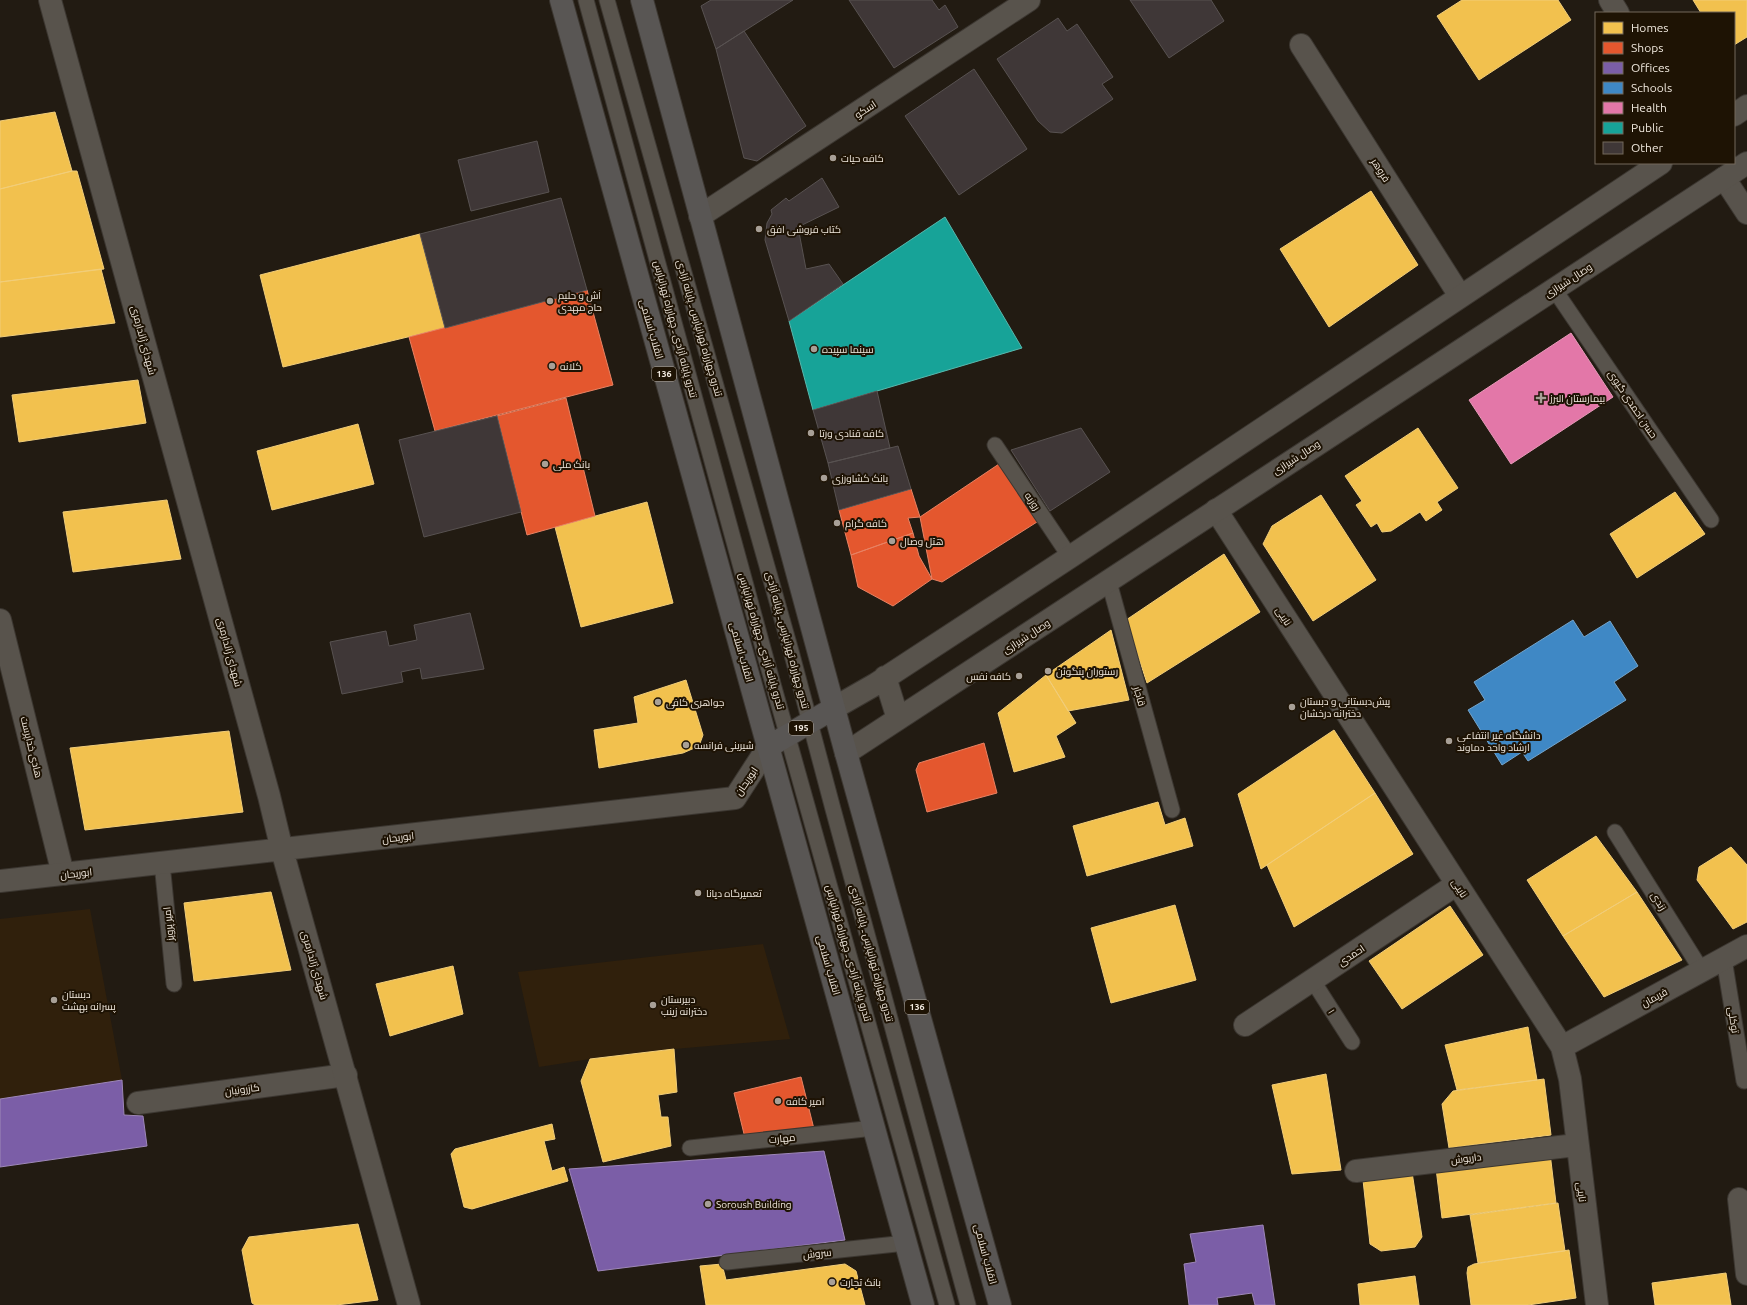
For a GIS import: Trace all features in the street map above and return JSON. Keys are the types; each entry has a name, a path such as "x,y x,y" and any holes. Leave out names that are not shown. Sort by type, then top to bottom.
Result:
{"main road":[{"name":"انقلاب اسلامی","path":"560,0 923,1305"},
{"name":"انقلاب اسلامی","path":"642,0 846,753 1000,1305"},
{"name":"195","path":"768,747 834,708"}],"street":[{"name":"شهدای ژاندارمری","path":"50,0 267,788 282,850 409,1305"},
{"name":"اسکو","path":"700,216 1029,0"},
{"path":"1610,0 1617,12"},
{"name":"فروهر","path":"1302,45 1460,296"},
{"path":"1735,114 1747,106"},
{"name":"وصال شیرازی","path":"846,753 1554,289 1719,170 1747,163"},
{"name":"195","path":"834,708 885,677 1070,556 1659,164"},
{"path":"1719,170 1747,213"},
{"name":"نایبی","path":"1216,510 1562,1047 1570,1079 1576,1145 1597,1305"},
{"name":"هادی خداپرست","path":"0,620 63,874"},
{"path":"885,677 898,719"},
{"name":"ابوریحان","path":"0,881 735,798 768,747"},
{"name":"احمدی","path":"1245,1026 1458,884"},
{"name":"فریمان","path":"1562,1047 1747,946"},
{"name":"کازرونیان","path":"138,1103 346,1075"},
{"name":"داریوش","path":"1356,1171 1576,1145"},
{"path":"1739,1199 1747,1274"}],"lane":[{"name":"تندرو پایانه آزادی ـ چهارراه تهرانپارس","path":"586,0 788,735 947,1305"},
{"name":"تندرو چهارراه تهرانپارس ـ پایانه آزادی","path":"607,0 789,643 968,1305"},
{"name":"حسن احمدی گیوی","path":"1554,289 1711,520"},
{"name":"روزبه","path":"995,445 1070,556"},
{"name":"قاجار","path":"1109,582 1172,810"},
{"name":"زندی","path":"1615,832 1702,971"},
{"name":"امیر پرویز","path":"162,863 174,984"},
{"name":"توکلی","path":"1724,959 1744,1081"},
{"name":"۱","path":"1313,981 1352,1042"},
{"name":"مهارت","path":"690,1148 874,1128"},
{"name":"سروش","path":"727,1262 906,1243"}],"shaded area":[{"name":"دبستان پسرانه بهشت","path":"90,909 122,1080 0,1099 0,919"},
{"name":"دبیرستان دخترانه زینب","path":"763,944 790,1039 674,1049 539,1067 518,972"}],"building: Homes":[{"path":"1462,0 1558,0 1571,20 1479,80 1437,16"},
{"path":"1693,0 1747,0 1747,37 1735,44 1735,12 1700,12"},
{"path":"55,112 72,171 0,189 0,121"},
{"path":"77,171 104,269 0,282 0,189"},
{"path":"1371,191 1418,265 1329,327 1280,249"},
{"path":"420,234 445,328 283,367 260,275"},
{"path":"101,269 115,323 0,337 0,282"},
{"path":"138,380 146,423 19,442 12,395"},
{"path":"358,424 374,484 272,510 257,451"},
{"path":"1418,428 1458,488 1437,502 1442,510 1426,521 1420,512 1391,531 1382,532 1377,523 1371,527 1356,505 1362,501 1345,476"},
{"path":"1675,492 1705,534 1637,578 1610,534"},
{"path":"1321,495 1376,580 1313,621 1263,544 1272,526"},
{"path":"167,500 181,559 73,572 63,512"},
{"path":"647,502 673,603 581,627 555,527"},
{"path":"1224,554 1260,612 1147,683 1126,620"},
{"path":"1111,630 1129,700 1068,711 1046,675"},
{"path":"1046,675 1076,723 1056,736 1065,757 1014,772 998,713"},
{"path":"686,680 703,735 699,746 683,753 599,768 594,730 638,723 634,697"},
{"path":"1334,730 1375,793 1261,869 1238,794"},
{"path":"229,731 243,812 85,830 70,748"},
{"path":"1375,793 1413,854 1294,927 1267,865"},
{"path":"1158,802 1165,825 1185,818 1193,846 1087,876 1073,826"},
{"path":"1596,836 1637,892 1563,936 1527,880"},
{"path":"1731,847 1747,865 1747,922 1733,929 1697,880 1699,867"},
{"path":"271,892 291,970 194,981 184,903"},
{"path":"1637,892 1682,960 1604,997 1563,936"},
{"path":"1175,905 1196,980 1111,1003 1091,928"},
{"path":"1450,906 1483,955 1402,1009 1369,961"},
{"path":"453,966 463,1014 390,1036 376,984"},
{"path":"1528,1027 1537,1080 1457,1090 1445,1045"},
{"path":"674,1049 677,1092 658,1095 661,1117 668,1117 671,1146 603,1162 581,1081 590,1059"},
{"path":"1326,1074 1341,1170 1292,1174 1272,1085"},
{"path":"1544,1079 1551,1135 1449,1148 1442,1104 1453,1091"},
{"path":"552,1124 555,1139 544,1141 552,1171 564,1167 568,1181 472,1209 464,1207 451,1154 455,1149"},
{"path":"1550,1153 1556,1203 1442,1218 1436,1168"},
{"path":"1412,1172 1422,1237 1415,1247 1381,1251 1370,1244 1363,1180"},
{"path":"1558,1203 1565,1251 1478,1263 1470,1215"},
{"path":"358,1224 378,1300 336,1305 255,1305 252,1303 242,1250 249,1237"},
{"path":"1569,1250 1576,1298 1528,1305 1471,1305 1467,1273 1468,1267 1474,1264"},
{"path":"722,1264 726,1280 845,1264 856,1271 865,1305 706,1305 700,1266"},
{"path":"1726,1273 1731,1305 1655,1305 1652,1283"},
{"path":"1415,1276 1419,1305 1360,1305 1358,1284"}],"building: Shops":[{"path":"587,290 613,385 435,431 409,337"},
{"name":"بانک ملی","path":"566,398 595,516 527,535 497,416"},
{"path":"999,464 1037,522 942,582 932,579 920,517"},
{"path":"911,489 920,517 908,518 913,533 851,555 839,510"},
{"path":"913,533 919,556 932,579 893,606 858,587 851,555"},
{"path":"984,743 997,793 927,812 916,770 919,763"},
{"path":"801,1077 814,1129 745,1138 734,1093"}],"building: Offices":[{"path":"122,1080 124,1115 143,1116 147,1146 0,1167 0,1099"},
{"name":"Soroush Building","path":"824,1151 845,1240 598,1271 569,1169"},
{"path":"1263,1225 1275,1305 1255,1305 1252,1293 1217,1298 1218,1305 1189,1305 1184,1264 1196,1262 1190,1234"}],"building: Schools":[{"path":"1573,620 1584,637 1610,621 1638,666 1614,682 1626,700 1528,761 1522,752 1502,765 1468,710 1485,700 1474,682"}],"building: Health":[{"name":"بیمارستان البرز","path":"1571,333 1613,397 1511,464 1469,400"}],"building: Public":[{"path":"945,217 1022,348 813,410 789,321"}],"building: Other":[{"path":"711,0 793,0 716,49 701,6"},
{"path":"849,0 932,0 939,10 945,5 958,27 894,68"},
{"path":"1130,0 1211,0 1224,21 1169,58"},
{"path":"1058,18 1067,31 1077,24 1113,77 1102,84 1113,99 1062,133 1050,132 1038,121 997,59"},
{"path":"744,31 806,126 757,161 744,158 716,49"},
{"path":"974,69 1027,149 959,195 905,116"},
{"path":"537,141 549,192 471,211 458,160"},
{"path":"822,178 839,207 798,227 806,269 829,264 843,284 789,321 765,240 767,223 772,214 771,210 786,198 789,201"},
{"path":"561,198 587,290 445,328 420,234"},
{"path":"877,391 890,448 828,463 813,410"},
{"path":"497,416 521,512 424,537 399,440"},
{"path":"1081,428 1110,472 1050,511 1011,450"},
{"path":"898,446 911,489 839,510 828,463"},
{"path":"470,613 484,669 422,679 420,668 401,672 403,682 342,694 330,642 386,631 389,646 417,640 414,625"}],"place":[{"name":"کافه حیات","path":"833,158"},
{"name":"کتاب فروشی افق","path":"759,229"},
{"name":"آش و حلیم حاج مهدی","path":"550,301"},
{"name":"سینما سپیده","path":"814,349"},
{"name":"کلانه","path":"552,366"},
{"name":"بیمارستان البرز","path":"1541,398"},
{"name":"کافه قنادی ورتا","path":"811,433"},
{"name":"بانک ملی","path":"545,464"},
{"name":"بانک کشاورزی","path":"824,478"},
{"name":"کافه گرام","path":"837,523"},
{"name":"هتل وصال","path":"892,541"},
{"name":"رستوران پنگوئن","path":"1048,671"},
{"name":"کافه نفس","path":"1019,676"},
{"name":"جواهری کافی","path":"658,702"},
{"name":"پیش‌دبستانی و دبستان دخترانه درخشان","path":"1292,707"},
{"name":"دانشگاه غیر انتفاعی ارشاد واحد دماوند","path":"1449,741"},
{"name":"شیرینی فرانسه","path":"686,745"},
{"name":"تعمیرگاه دیانا","path":"698,893"},
{"name":"دبستان پسرانه بهشت","path":"54,1000"},
{"name":"دبیرستان دخترانه زینب","path":"653,1005"},
{"name":"امیر کافه","path":"778,1101"},
{"name":"Soroush Building","path":"708,1204"},
{"name":"بانک تجارت","path":"832,1282"}]}
